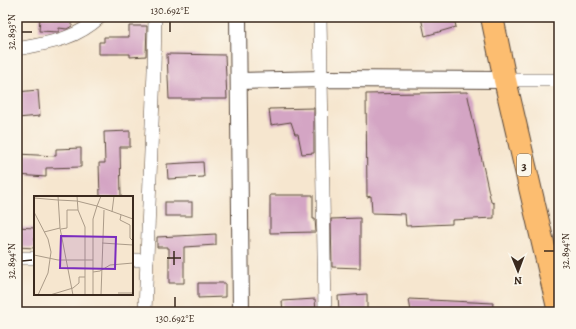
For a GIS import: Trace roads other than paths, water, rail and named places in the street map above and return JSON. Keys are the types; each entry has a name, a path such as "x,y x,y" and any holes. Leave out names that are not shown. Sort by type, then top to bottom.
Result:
{"highway":[{"name":"3","path":"492,17 558,312"}],"street":[{"path":"17,49 57,42 76,34 100,17"},
{"path":"145,312 155,17"},
{"path":"238,17 241,312"},
{"path":"320,17 325,312"},
{"path":"239,81 559,80"},
{"path":"17,258 34,258"},
{"path":"133,260 147,260"}]}
